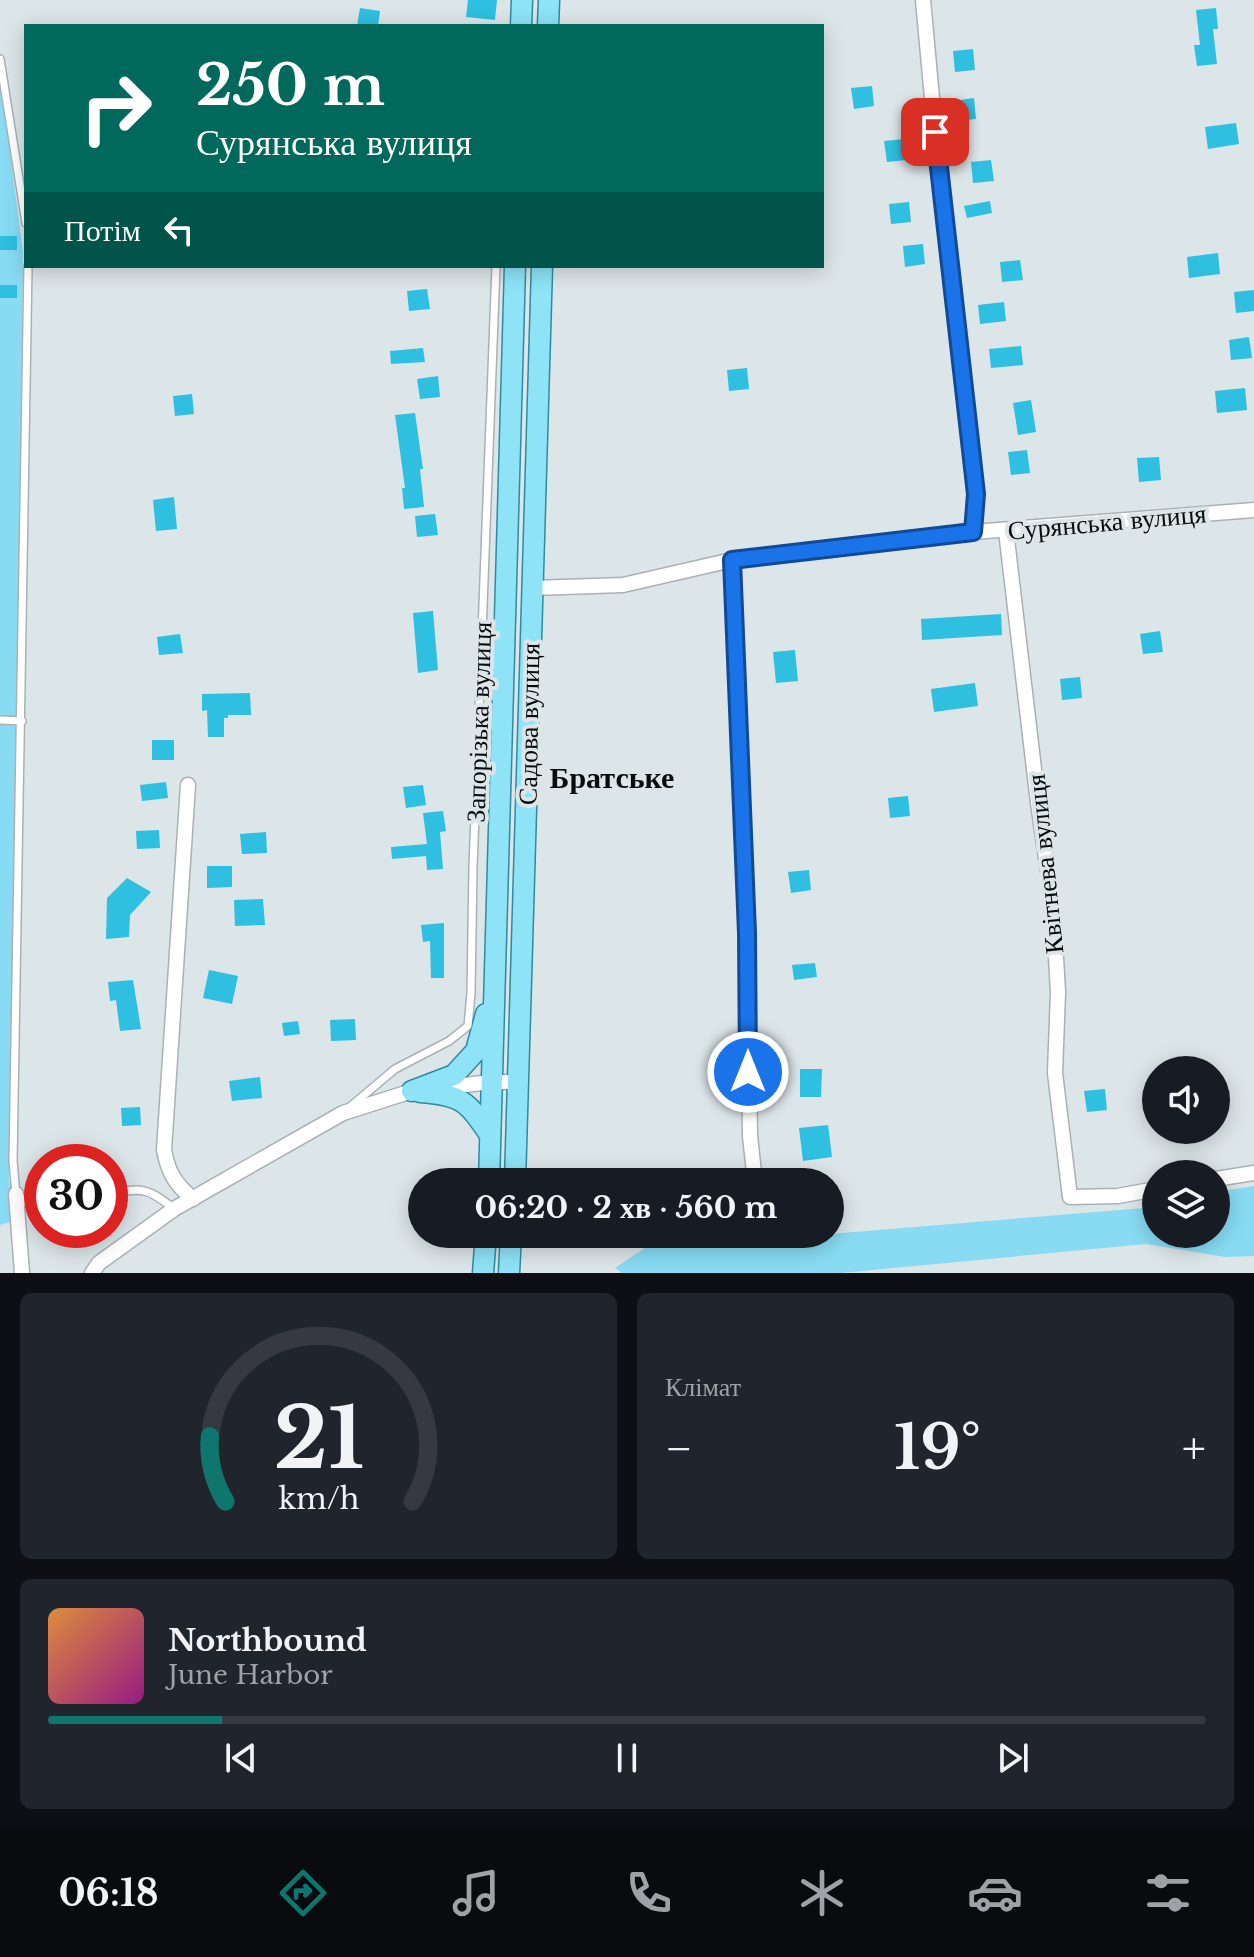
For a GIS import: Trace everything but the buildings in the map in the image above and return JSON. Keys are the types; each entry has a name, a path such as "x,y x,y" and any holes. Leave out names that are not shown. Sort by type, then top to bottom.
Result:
{"main road":[{"path":"521,24 522,0"},
{"path":"548,24 549,0"},
{"name":"Садова вулиця","path":"489,1168 515,268"},
{"name":"Садова вулиця","path":"516,1168 542,268"},
{"path":"412,1091 454,1075 476,1051 494,990"},
{"path":"412,1091 452,1094 472,1109 490,1135"},
{"path":"483,1273 485,1248"},
{"path":"509,1273 510,1248"}],"street":[{"path":"923,0 976,494 973,532"},
{"name":"Сурянська вулиця","path":"533,588 623,585 732,560 973,532 1254,510"},
{"name":"Квітнева вулиця","path":"1006,531 1053,906 1058,992 1055,1073 1070,1197 1118,1196 1142,1192"},
{"path":"732,560 747,933 748,1099 754,1168"},
{"path":"188,785 164,1150 173,1178 193,1199"},
{"path":"92,1273 99,1263 174,1209 343,1113 412,1091 492,1087 519,1082"},
{"path":"1230,1177 1254,1173"},
{"path":"16,1194 22,1273"}],"lane":[{"path":"0,59 24,210"},
{"path":"24,1201 16,1194 13,1145 28,268"},
{"name":"Запорізька вулиця","path":"343,1113 395,1069 449,1041 468,1026 496,268"},
{"path":"0,720 22,721"},
{"path":"128,1191 142,1189 154,1193 174,1209"}],"shaded area":[{"path":"0,77 23,252 9,1181 16,1220 0,1225"},
{"path":"1254,1186 1254,1256 1225,1257 1170,1248 1230,1248 1230,1190"},
{"path":"1142,1208 1142,1244 841,1273 622,1273 615,1268 645,1248 844,1248 844,1233"}],"district":[{"name":"Братське","path":"612,778"}],"route":[{"path":"748,1072 747,933 732,560 973,532 976,494 935,132"}]}
